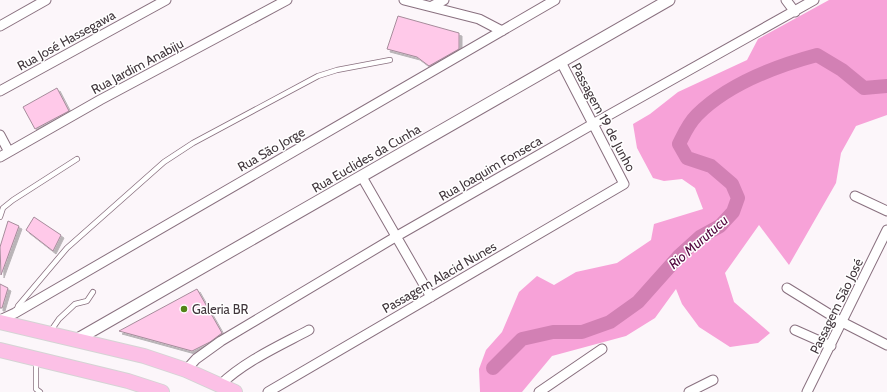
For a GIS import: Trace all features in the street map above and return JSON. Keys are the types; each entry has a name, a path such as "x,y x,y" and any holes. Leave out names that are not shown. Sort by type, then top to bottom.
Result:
{"highway":[{"path":"0,321 144,356 186,370 234,392"},
{"path":"0,350 128,380 162,392"}],"street":[{"path":"0,26 46,0"},
{"name":"Rua José Hassegawa","path":"0,91 166,0"},
{"name":"Rua Jardim Anabiju","path":"0,156 100,100 287,0"},
{"path":"404,0 479,19 502,31"},
{"path":"432,6 444,0"},
{"name":"Rua São Jorge","path":"0,321 555,0"},
{"name":"Rua Euclides da Cunha","path":"76,340 669,0"},
{"path":"786,0 794,12"},
{"name":"Rua Joaquim Fonseca","path":"186,370 196,359 211,347 397,236 814,0"},
{"name":"Passagem 19 de Junho","path":"561,62 624,184"},
{"path":"0,135 8,152"},
{"path":"362,177 431,297"},
{"name":"Passagem Alacid Nunes","path":"268,392 624,184"},
{"path":"855,196 887,211"},
{"name":"Passagem São José","path":"807,392 887,230"},
{"path":"787,288 842,322 887,345"},
{"path":"220,385 231,374 247,364 310,330"},
{"path":"795,330 831,346"},
{"path":"539,392 602,349"},
{"path":"689,392 713,380"}],"lane":[{"path":"15,313 18,306 66,248 164,162 193,143 318,76 337,70 390,60"},
{"path":"0,217 3,208 13,200 77,159"},
{"path":"49,334 59,319 75,304 87,301 93,292"},
{"path":"36,358 36,389 40,392"}],"shaded area":[{"path":"829,0 887,0 887,115 856,126 841,153 836,183 789,265 759,225 725,273 734,302 770,333 758,343 730,347 699,327 682,304 676,289 655,318 626,336 552,356 522,392 480,392 479,369 486,350 502,332 519,292 537,276 554,285 576,272 617,263 651,240 654,224 703,209 695,188 682,179 664,181 653,178 637,148 633,124 650,114 678,92 747,60 758,39"}],"building":[{"path":"398,16 459,33 459,49 429,66 417,57 387,49"},
{"path":"57,88 69,111 35,129 23,107"},
{"path":"34,217 61,235 53,251 26,230"},
{"path":"8,221 19,226 1,275 0,247"},
{"path":"0,284 8,288 2,308 0,308"},
{"name":"Galeria BR","path":"197,289 222,333 210,342 192,351 119,331"}],"waterway":[{"name":"Rio Murutucu","path":"493,368 522,339 553,332 582,332 610,322 638,302 679,256 700,237 720,226 733,212 738,198 732,184 711,166 687,158 679,144 686,129 694,118 709,104 737,86 753,78 785,65 817,55 842,70 864,88 887,86"}],"place":[{"name":"Galeria BR","path":"184,309"}]}
